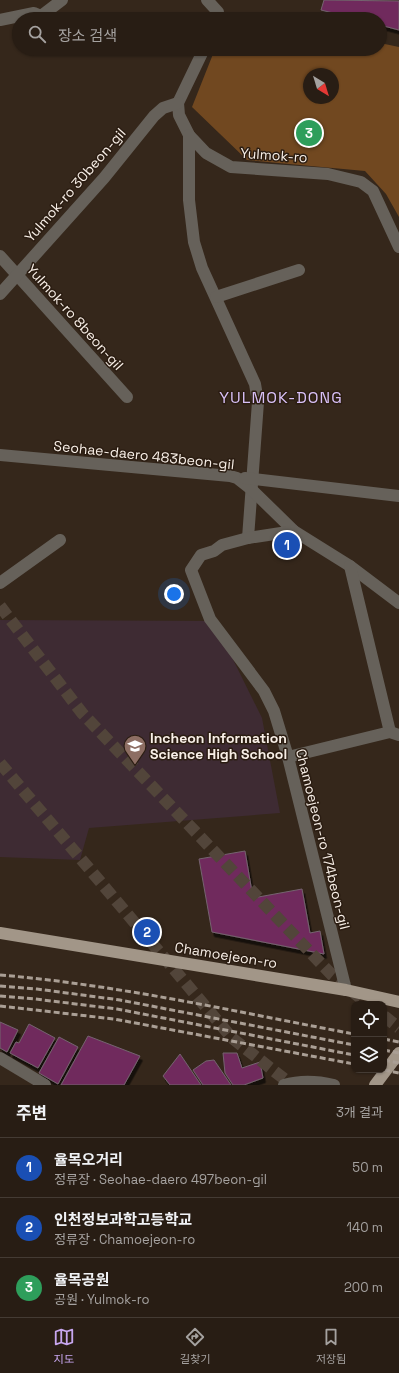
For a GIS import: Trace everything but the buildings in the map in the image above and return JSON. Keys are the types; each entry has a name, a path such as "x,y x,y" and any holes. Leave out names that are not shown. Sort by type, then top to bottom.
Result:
{"main road":[{"name":"Chamoejeon-ro","path":"0,933 346,990 399,1002"},
{"path":"375,1085 399,1053"}],"street":[{"path":"46,12 62,0"},
{"path":"206,0 218,12"},
{"path":"0,20 12,18"},
{"path":"178,104 201,56"},
{"name":"Yulmok-ro","path":"178,104 179,115 189,135 206,153 231,167 328,174 362,182 373,191 399,247"},
{"name":"Yulmok-ro 30beon-gil","path":"0,294 104,178 154,116 163,108 178,104"},
{"path":"189,135 189,200 194,242 202,268 255,384 258,402 248,538 294,531"},
{"name":"Yulmok-ro 8beon-gil","path":"0,256 127,397"},
{"path":"216,297 299,270"},
{"name":"Seohae-daero 483beon-gil","path":"0,455 230,476 237,478 252,484 294,531 350,566 399,603"},
{"path":"252,484 399,496"},
{"name":"Chamoejeon-ro 174beon-gil","path":"248,538 222,545 202,555 191,570 210,619 264,691 274,711 288,757 346,990"},
{"path":"0,583 60,540"},
{"path":"288,757 395,734 350,566"},
{"path":"0,1058 46,1085"},
{"path":"284,1085 309,1081 334,1085"}],"shaded area":[{"path":"387,44 399,47 399,217 386,194 365,171 247,160 192,107 212,56 387,56"},
{"name":"Incheon Information Science High School","path":"0,620 214,621 262,718 280,813 89,828 80,860 0,857"}],"tunnel":[{"path":"0,606 82,713 332,975 364,1001"},
{"path":"0,763 232,1038 292,1085"},
{"path":"387,1018 399,1028"}],"railway":[{"path":"0,975 89,985 133,992 351,1033"},
{"path":"0,986 37,989 120,1000 351,1044"},
{"path":"0,996 117,1009 351,1054"},
{"path":"0,1006 114,1019 351,1063"},
{"path":"387,1040 399,1042"},
{"path":"387,1051 399,1053"},
{"path":"387,1061 399,1063"},
{"path":"387,1071 399,1073"}],"place":[{"name":"율목공원","path":"309,133"},
{"name":"율목오거리","path":"287,545"},
{"name":"Incheon Information Science High School","path":"135,766"},
{"name":"인천정보과학고등학교","path":"147,932"}],"district":[{"name":"YULMOK-DONG","path":"281,397"}]}
